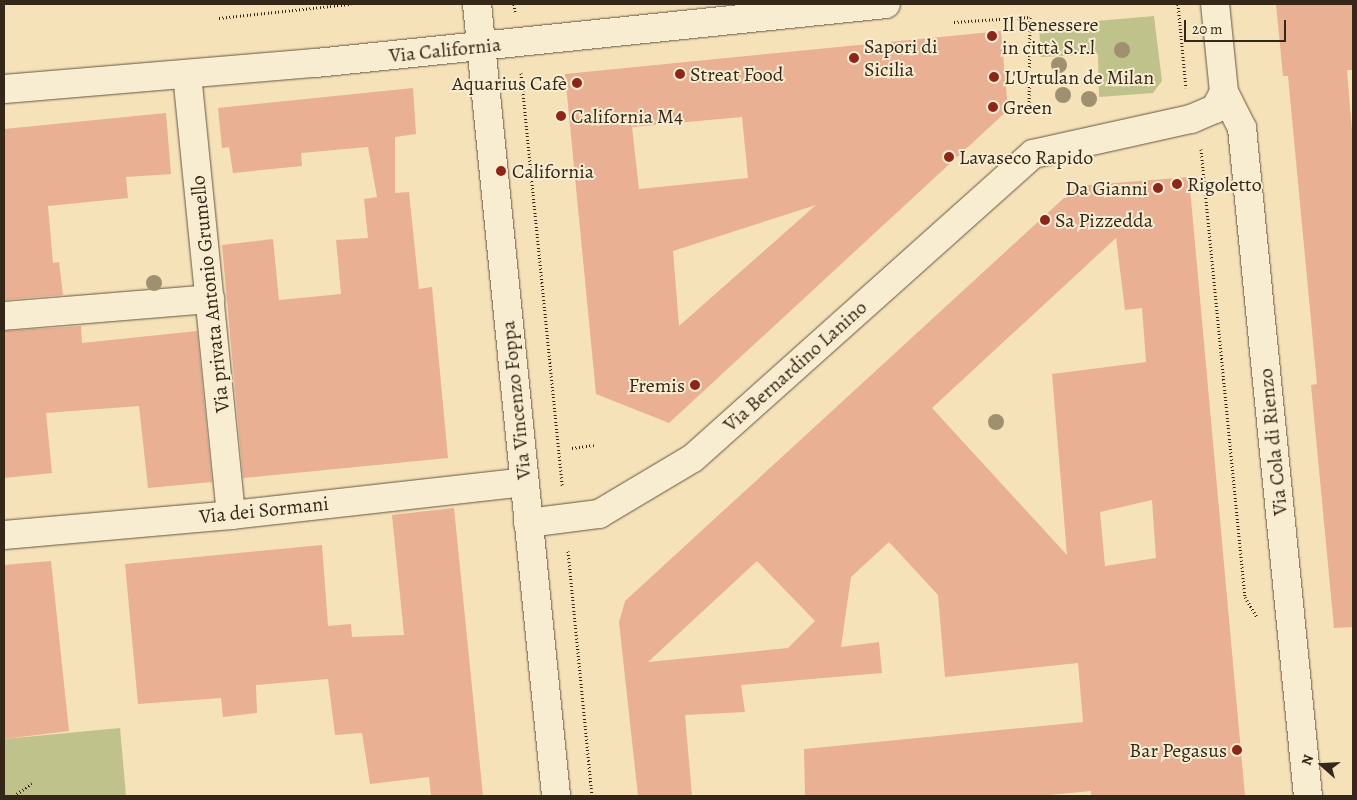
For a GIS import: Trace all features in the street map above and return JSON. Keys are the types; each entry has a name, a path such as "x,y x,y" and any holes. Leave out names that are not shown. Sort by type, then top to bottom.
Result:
{"street":[{"name":"Via Vincenzo Foppa","path":"477,4 556,796"},
{"name":"Via California","path":"4,89 480,47 886,4"},
{"path":"1215,4 1224,92"},
{"name":"Via privata Antonio Grumello","path":"187,74 231,515"},
{"name":"Via Bernardino Lanino","path":"528,523 599,514 693,458 1033,154 1191,119 1215,109 1224,92"},
{"name":"Via Cola di Rienzo","path":"1224,92 1242,128 1308,796"},
{"path":"4,316 210,299"},
{"name":"Via dei Sormani","path":"4,535 231,515 524,482"}],"path":[{"path":"219,18 350,4"},
{"path":"514,4 592,796"},
{"path":"1178,4 1186,90"},
{"path":"954,22 1030,17 1029,113"},
{"path":"1200,144 1245,597 1261,623"},
{"path":"572,448 594,445"},
{"path":"14,796 32,783"}],"green space":[{"path":"1154,16 1162,81 1153,93 1099,97 1098,54 1041,57 1039,26"},
{"path":"120,728 126,796 4,796 4,739"}],"building":[{"path":"1276,4 1353,4 1353,70 1347,70 1353,142 1353,627 1334,628 1311,385 1317,384 1288,76 1283,76"},
{"path":"1001,31 1008,110 669,423 596,394 565,74","holes":["742,117 748,178 639,189 632,127","816,205 679,326 673,251"]},
{"path":"413,88 416,134 395,137 395,193 409,192 419,289 432,287 448,458 243,478 222,245 273,239 279,300 341,294 336,240 368,238 364,199 377,197 368,147 301,153 302,166 233,173 229,147 222,148 218,108"},
{"path":"166,113 171,174 126,177 128,198 48,206 53,263 59,262 63,295 4,300 4,129"},
{"path":"1189,177 1245,796 1091,796 1091,791 1039,796 805,796 804,749 1083,722 1078,663 945,677 938,595 889,542 851,577 841,647 879,642 882,673 741,685 745,712 685,715 692,796 638,796 619,622 625,601 1077,186","holes":["1116,238 1125,310 1142,308 1146,362 1052,374 1067,555 932,408","1152,500 1156,558 1105,566 1100,512","757,561 815,621 788,648 648,662"]},
{"path":"81,326 82,343 197,331 212,482 148,488 139,406 46,413 52,473 4,478 4,331"},
{"path":"454,508 483,796 431,796 429,777 370,784 362,733 335,735 328,679 256,685 257,713 223,717 221,698 138,704 125,564 322,545 328,626 351,624 352,637 404,635 392,515"},
{"path":"51,561 69,731 4,739 4,565"}],"place":[{"name":"Il benessere in città S.r.l","path":"992,36"},
{"name":"Sapori di Sicilia","path":"854,58"},
{"name":"Streat Food","path":"680,74"},
{"name":"L'Urtulan de Milan","path":"994,77"},
{"name":"Aquarius Cafè","path":"577,83"},
{"name":"Green","path":"993,107"},
{"name":"California M4","path":"561,116"},
{"name":"Lavaseco Rapido","path":"949,157"},
{"name":"California","path":"501,171"},
{"name":"Rigoletto","path":"1177,184"},
{"name":"Da Gianni","path":"1158,188"},
{"name":"Sa Pizzedda","path":"1045,220"},
{"name":"Fremis","path":"695,385"},
{"name":"Bar Pegasus","path":"1237,750"}]}
